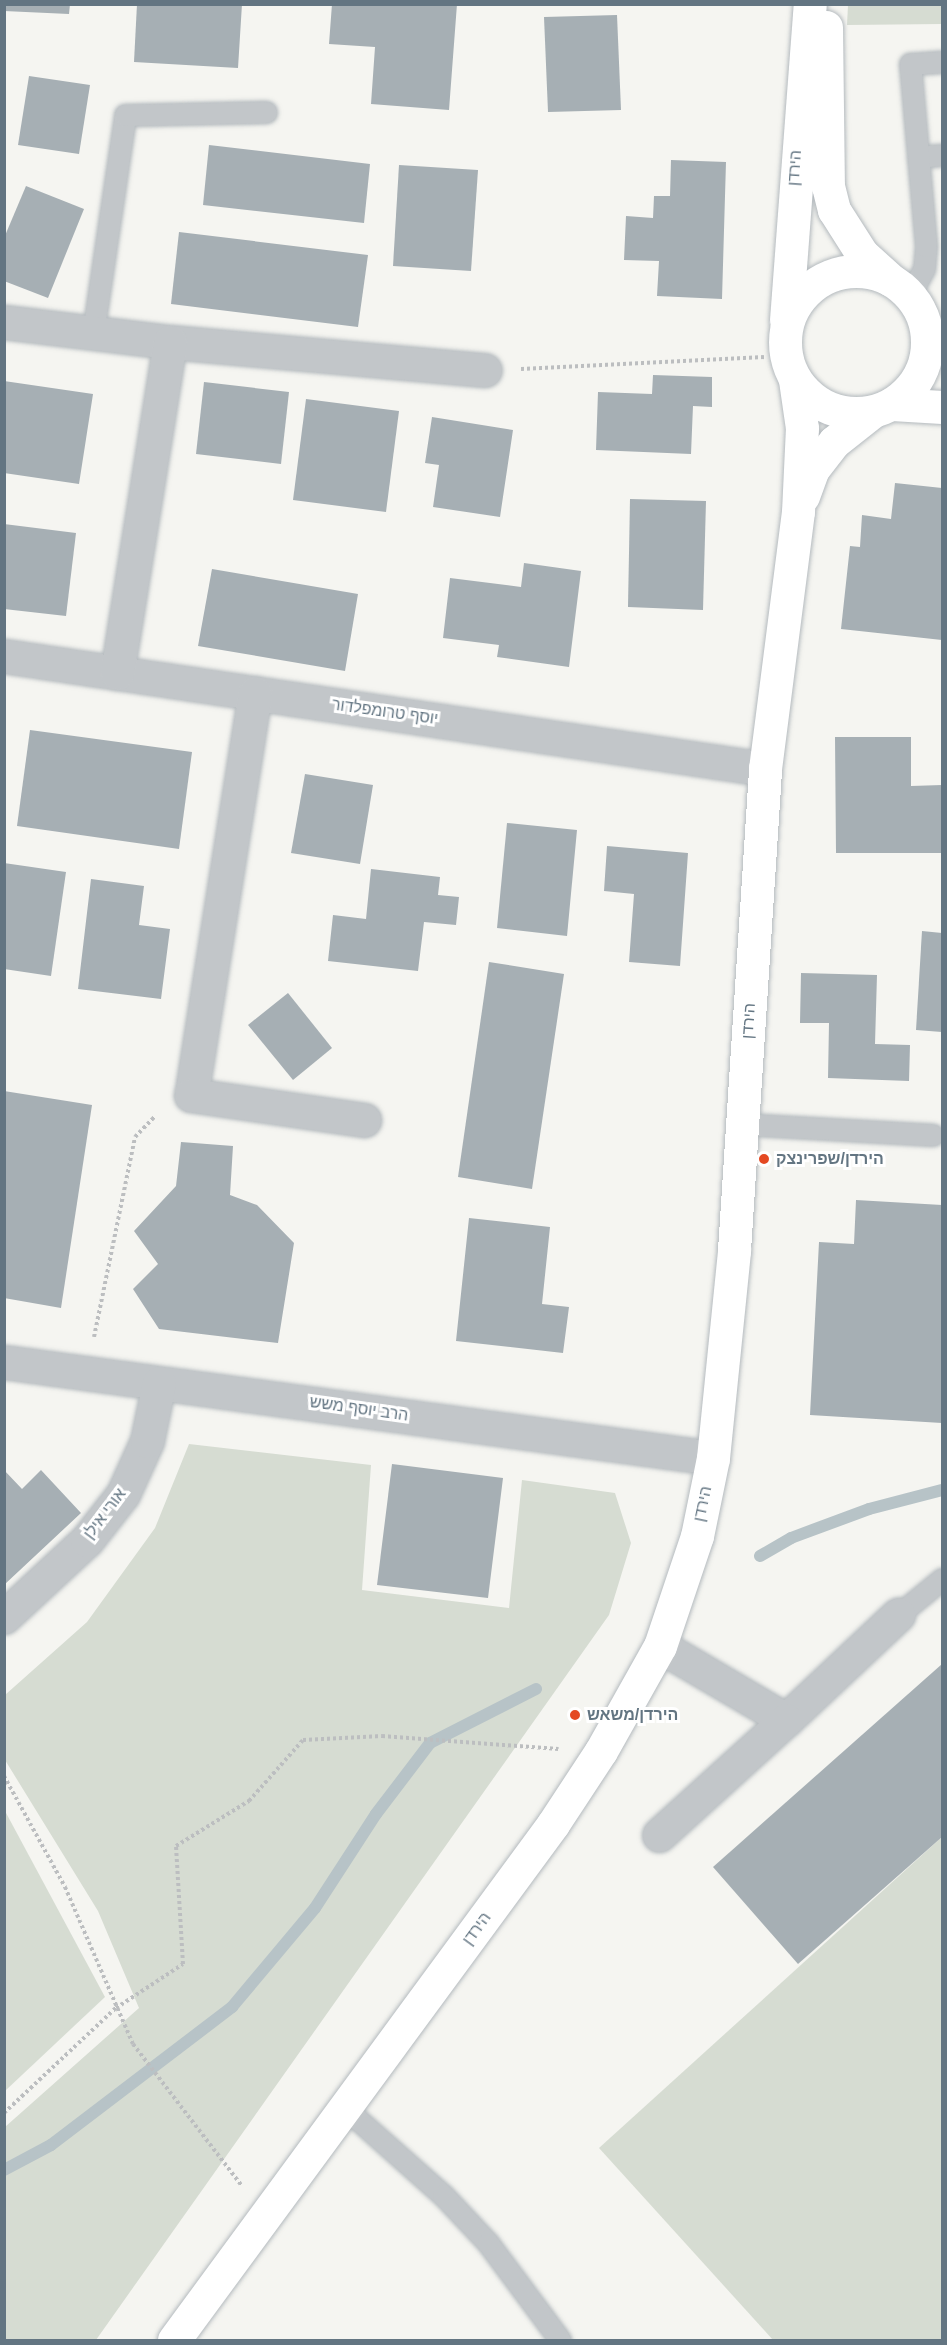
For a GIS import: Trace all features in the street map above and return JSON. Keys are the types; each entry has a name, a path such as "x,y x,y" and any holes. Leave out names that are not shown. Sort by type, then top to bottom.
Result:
{"street":[{"name":"הירדן","path":"174,2340 346,2109 601,1750 660,1646 697,1536 713,1458 743,1124 765,769 798,512 802,428 789,356 796,149 810,4"},
{"name":"הירדן","path":"826,4 828,186 843,229 862,254 900,287"},
{"path":"882,408 911,388 923,367 928,342 934,340 900,287 867,271 842,272 819,281 793,308 789,356 824,406 847,413 882,408 942,407"},
{"path":"4,322 170,342 485,370"},
{"path":"117,672 170,342"},
{"name":"הירדן","path":"798,512 813,469 834,442 882,408"},
{"name":"יוסף טרומפלדור","path":"4,656 765,769"},
{"path":"255,693 191,1095 364,1120"},
{"name":"הרב יוסף משש","path":"4,1362 713,1458"},
{"name":"אורי אילן","path":"4,1617 87,1540 123,1494 147,1441 159,1383"},
{"path":"659,1835 898,1615"},
{"path":"660,1646 786,1720"}],"lane":[{"path":"900,287 924,269 926,246 910,64 942,62"},
{"path":"93,333 125,115 266,112"},
{"path":"918,157 942,155"},
{"path":"743,1124 933,1135"},
{"path":"898,1615 942,1580"},
{"path":"346,2109 443,2195 488,2243 560,2340"}],"path":[{"path":"485,370 789,356"},
{"path":"92,1348 135,1137 155,1116"},
{"path":"4,2113 116,2008 183,1964 176,1899 176,1846 249,1801 303,1740 382,1736 601,1750"},
{"path":"4,1776 64,1887 133,2044 266,2217"}],"shaded area":[{"path":"848,5 942,5 942,24 847,25"},
{"path":"189,1444 371,1465 362,1590 509,1608 522,1480 615,1493 631,1543 609,1615 96,2340 5,2340 5,2127 139,2008 98,1911 5,1760 5,1695 87,1622 155,1528"},
{"path":"5,1811 105,1997 4,2091"},
{"path":"942,1837 942,2340 773,2340 599,2148"}],"building":[{"path":"4,4 70,4 69,14 4,11"},
{"path":"137,4 242,4 238,68 134,62"},
{"path":"332,4 457,4 449,110 371,104 375,47 329,44"},
{"path":"617,15 621,110 548,112 544,17"},
{"path":"29,76 90,85 79,154 18,145"},
{"path":"209,145 370,164 364,223 203,205"},
{"path":"671,160 726,162 722,299 657,296 659,261 624,260 626,216 653,218 654,196 670,196"},
{"path":"399,165 478,170 471,271 393,266"},
{"path":"26,186 84,209 48,298 4,281 4,238"},
{"path":"179,232 368,255 358,327 171,304"},
{"path":"653,375 712,377 712,407 693,406 691,454 596,450 598,392 652,394"},
{"path":"4,381 93,394 79,484 4,473"},
{"path":"204,382 289,392 281,464 196,454"},
{"path":"306,399 399,411 386,512 293,500"},
{"path":"432,417 513,430 500,517 433,507 439,465 425,463"},
{"path":"895,483 942,488 942,640 841,629 850,546 860,547 862,515 891,519"},
{"path":"630,499 706,501 703,610 628,607"},
{"path":"4,524 76,533 66,616 4,609"},
{"path":"524,563 581,571 569,667 497,657 499,645 443,638 450,578 521,587"},
{"path":"212,569 358,594 345,671 198,646"},
{"path":"30,730 192,752 179,849 17,826"},
{"path":"835,737 911,737 911,786 942,785 942,853 836,853"},
{"path":"305,774 373,785 360,864 291,853"},
{"path":"507,823 577,830 567,936 497,928"},
{"path":"607,846 688,853 680,966 629,962 634,894 604,891"},
{"path":"4,863 66,872 51,976 4,969"},
{"path":"371,869 440,877 438,895 459,897 456,925 424,922 418,971 328,961 333,915 366,919"},
{"path":"91,879 144,886 139,925 170,929 161,999 78,989"},
{"path":"922,931 942,933 942,1032 916,1030"},
{"path":"489,962 564,974 532,1189 458,1177"},
{"path":"801,973 877,975 875,1044 910,1045 909,1081 828,1078 829,1023 800,1023"},
{"path":"288,993 332,1048 293,1080 248,1025"},
{"path":"4,1091 92,1105 61,1308 4,1298"},
{"path":"181,1142 233,1146 230,1195 257,1205 294,1243 278,1343 159,1329 133,1289 158,1264 134,1231 176,1186"},
{"path":"856,1200 942,1205 942,1423 810,1415 819,1242 854,1244"},
{"path":"469,1218 550,1227 542,1304 569,1307 563,1353 456,1341"},
{"path":"392,1464 503,1478 488,1598 377,1585"},
{"path":"4,1470 22,1489 41,1470 81,1513 4,1585"},
{"path":"942,1664 942,1837 798,1964 713,1867"}],"waterway":[{"path":"760,1556 791,1538 869,1509 942,1490"},
{"path":"4,2170 51,2145 232,2007 315,1908 376,1814 430,1743 536,1689"}],"place":[{"name":"הירדן/שפרינצק","path":"764,1159"},
{"name":"הירדן/משאש","path":"575,1715"}]}
